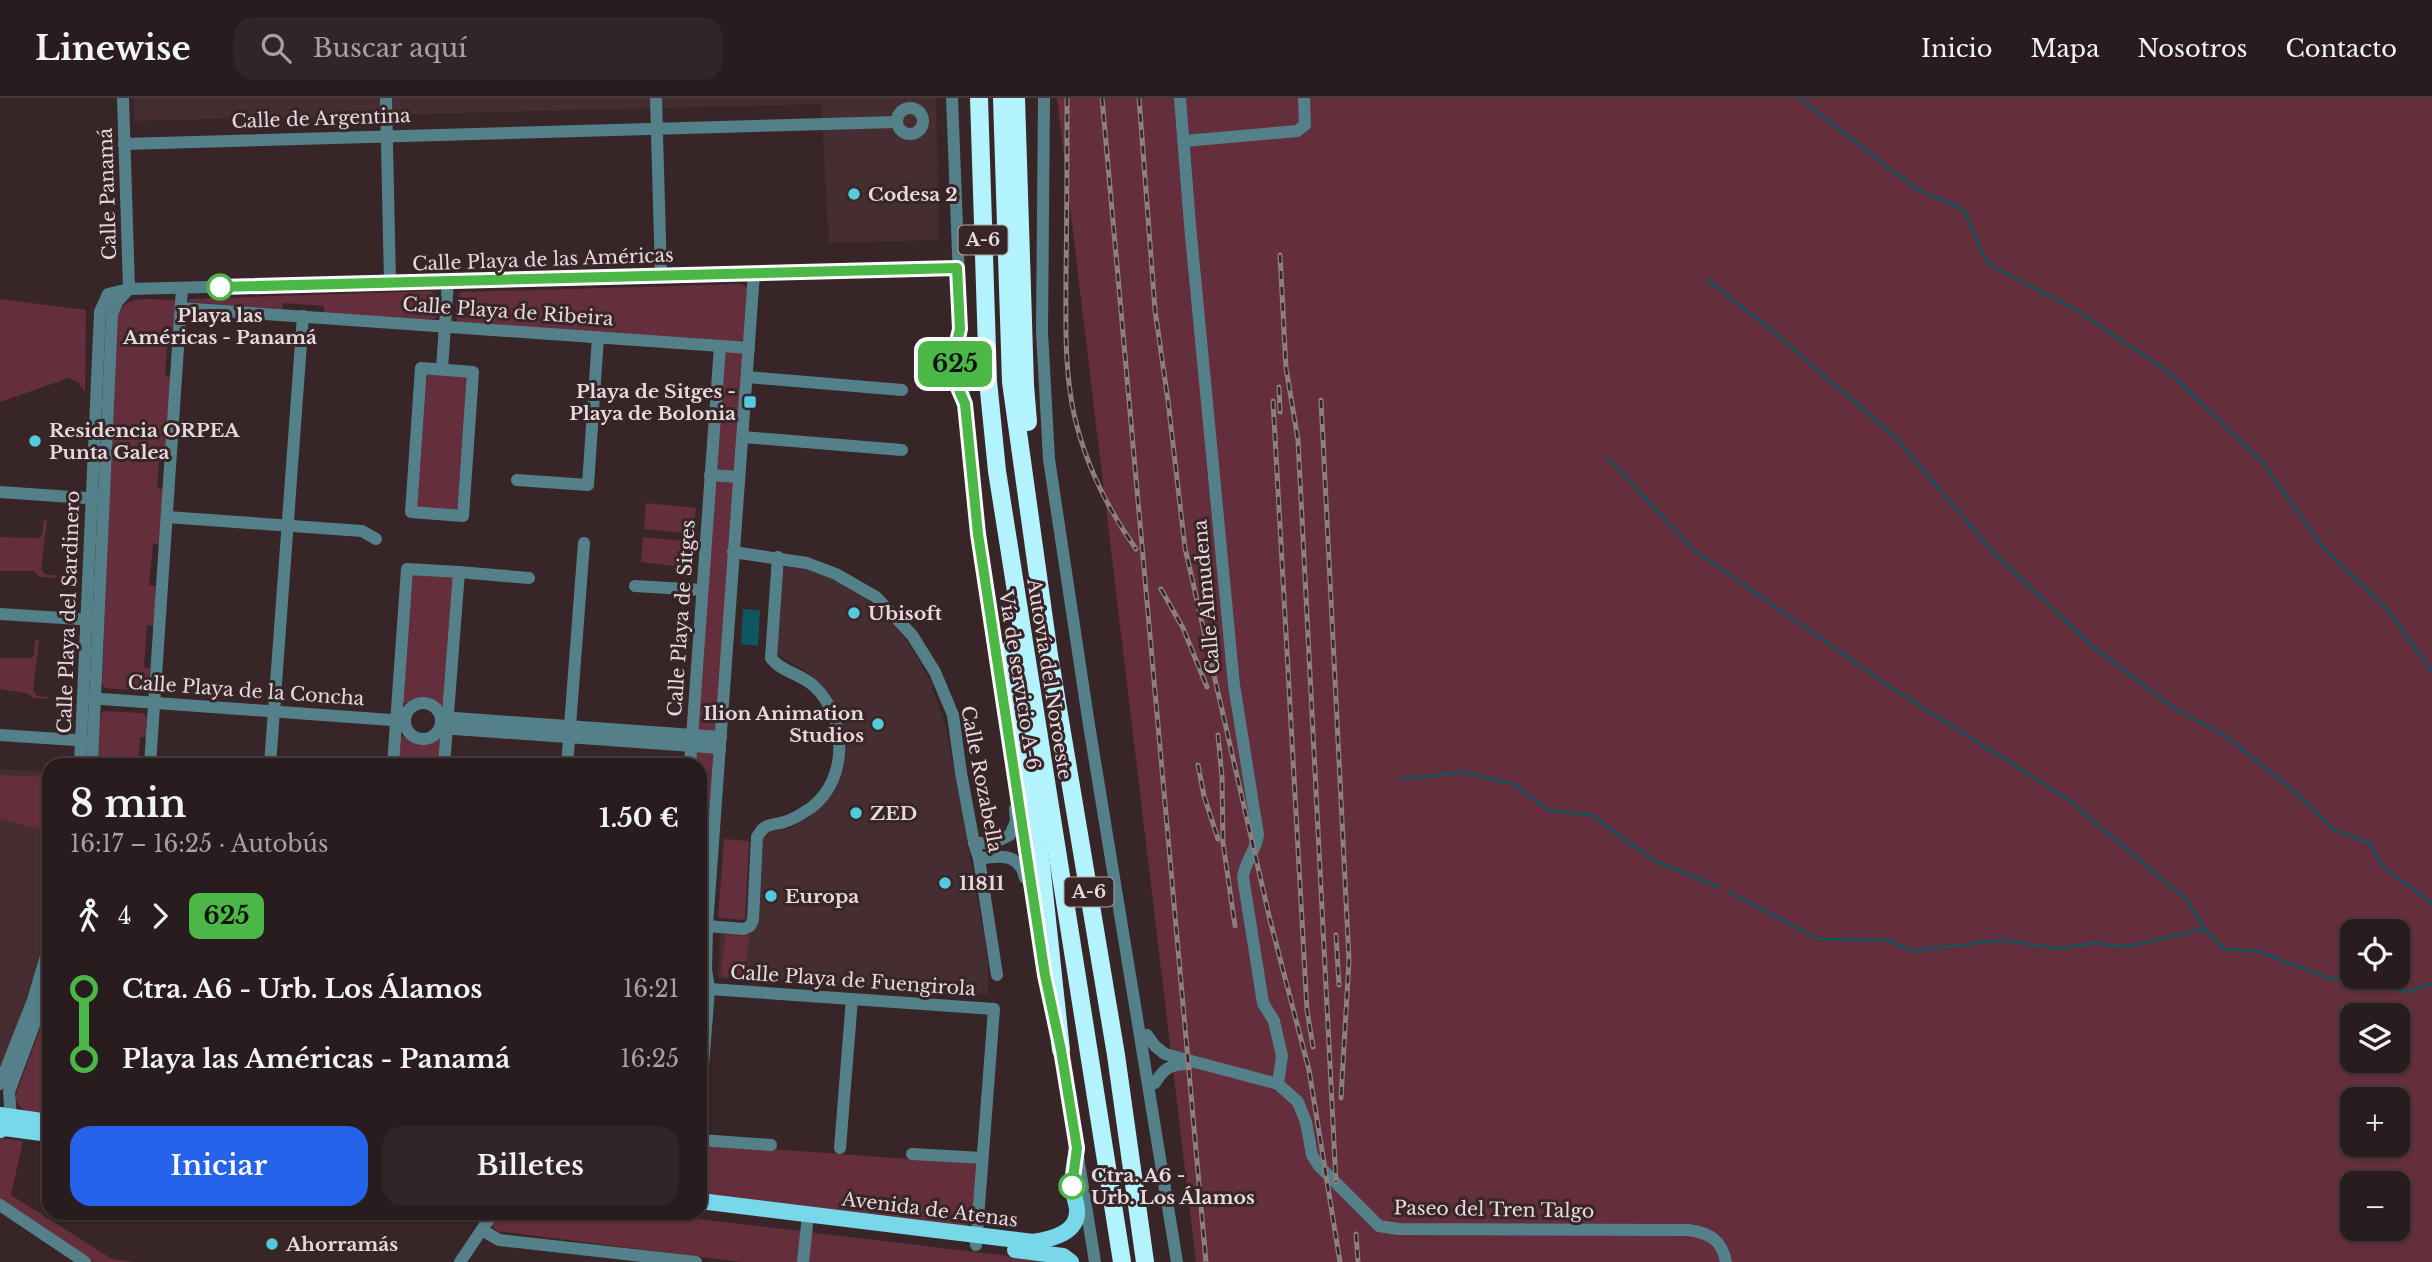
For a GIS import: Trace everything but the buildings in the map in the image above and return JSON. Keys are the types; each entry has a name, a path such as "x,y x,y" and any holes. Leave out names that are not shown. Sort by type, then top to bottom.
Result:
{"highway":[{"name":"Autovía del Noroeste","path":"979,98 988,381 997,471 1122,1262"},
{"name":"Autovía del Noroeste","path":"1002,98 1011,382 1049,654 1127,1129 1146,1262"},
{"path":"1016,98 1025,385 1034,475 1053,604 1049,654"},
{"path":"988,381 982,432 986,479 1041,863 1061,1050"},
{"path":"1127,1129 1146,1184 1157,1262"}],"main road":[{"path":"4,1123 42,1122"},
{"path":"4,1123 42,1132"},
{"name":"Avenida de Atenas","path":"976,1240 1033,1242 1051,1239 1069,1231 1078,1212 1072,1186 1077,1148"},
{"name":"Avenida de Atenas","path":"707,1202 808,1220"},
{"name":"Avenida de Atenas","path":"707,1213 808,1220 976,1240 1063,1256 1072,1262"}],"street":[{"name":"Calle Panamá","path":"123,98 129,289"},
{"path":"386,98 390,283"},
{"path":"656,98 661,275"},
{"name":"Vía de servicio A-6","path":"952,98 963,383 978,534 1045,975 1061,1050 1095,1262"},
{"path":"1044,98 1042,332 1049,459 1078,658 1177,1262"},
{"name":"Calle Almudena","path":"1180,98 1234,685 1258,835 1243,877 1263,1003 1274,1021 1282,1056 1278,1084"},
{"path":"1184,141 1297,131 1304,125 1304,98"},
{"name":"Calle de Argentina","path":"124,144 896,122"},
{"name":"Calle Playa de las Américas","path":"129,289 957,268"},
{"path":"754,273 707,926 744,929 750,926 753,920 757,837 764,827 801,816 818,802 830,786 837,768 840,749 837,726 829,702 814,686 797,674 776,666 771,658 778,557"},
{"path":"442,369 448,281"},
{"path":"150,758 182,288"},
{"name":"Calle Playa del Sardinero","path":"91,758 88,741 98,499 100,312 108,294 129,289"},
{"name":"Calle Playa de Ribeira","path":"181,308 749,348"},
{"path":"271,758 303,316"},
{"path":"517,480 588,485 598,337"},
{"name":"Calle Playa de Sitges","path":"691,758 720,346"},
{"path":"421,368 442,369 473,372 463,516 411,512 421,368"},
{"path":"747,377 902,390"},
{"path":"743,437 902,450"},
{"path":"710,475 739,477"},
{"path":"0,492 98,499"},
{"path":"167,517 362,531 376,539"},
{"path":"568,758 584,543"},
{"name":"Calle Rozabella","path":"733,552 807,563 836,574 876,597 912,635 935,672 953,715 979,859 996,975"},
{"path":"394,758 401,720 407,569 529,578"},
{"path":"444,758 444,723 459,572"},
{"path":"635,586 702,590"},
{"path":"0,614 93,620"},
{"name":"Calle Playa de la Concha","path":"90,699 401,720"},
{"path":"401,720 412,706 424,703 434,707 444,723"},
{"path":"974,843 994,843 1010,835 1016,821 1006,711"},
{"path":"401,720 410,733 420,739 432,737 444,723"},
{"path":"444,723 720,743"},
{"path":"0,735 88,741"},
{"name":"Calle Playa del Sardinero","path":"82,758 88,741"},
{"path":"979,859 998,855 1011,858 1023,868 1045,975"},
{"path":"1126,955 1147,1035 1184,1262"},
{"path":"0,1084 42,970"},
{"path":"707,982 707,1015"},
{"name":"Calle Playa de Fuengirola","path":"709,989 994,1009 982,1158"},
{"path":"840,1148 852,999"},
{"path":"4,1123 9,1092 42,1004"},
{"path":"1147,1035 1165,1054 1278,1084"},
{"path":"1155,1083 1163,1070 1176,1064 1199,1064"},
{"name":"Paseo del Tren Talgo","path":"1278,1084 1298,1102 1306,1122 1312,1155 1319,1166 1379,1226 1398,1229 1688,1230 1704,1232 1717,1240 1724,1251 1726,1262"},
{"path":"707,1140 771,1145"},
{"path":"912,1154 982,1158 976,1240"},
{"path":"0,1205 85,1262"},
{"path":"460,1262 488,1220"},
{"path":"803,1262 808,1220"},
{"path":"482,1230 499,1240 696,1262"}],"shaded area":[{"path":"134,98 936,98 939,240 829,243 821,104 134,121"},
{"path":"1057,98 2432,98 2432,1262 1196,1262"},
{"path":"742,284 747,288 745,338 740,343 458,322 456,315 461,292"},
{"path":"430,291 438,296 438,316 432,320 324,313 324,306 283,303 282,309 189,302 189,299"},
{"path":"0,299 86,310 85,392 79,383 69,378 0,402"},
{"path":"174,300 175,334 168,334 165,376 172,377 168,448 160,448 157,488 164,489 160,544 153,544 149,585 156,586 154,626 147,625 144,667 150,668 149,687 145,691 105,688 102,684 117,317 120,309 132,301"},
{"path":"727,350 741,351 744,355 736,470 733,472 715,469 724,353"},
{"path":"427,373 468,376 457,512 417,509"},
{"path":"716,480 732,481 735,484 717,728 713,732 696,728"},
{"path":"646,503 696,508 693,534 644,529"},
{"path":"44,520 47,520 41,570 46,575 55,575 55,578 39,577 34,571 0,571 0,537 39,538"},
{"path":"643,537 693,542 690,568 641,562"},
{"path":"787,564 818,572 855,590 879,609 905,638 934,686 932,688 946,726 985,941 988,994 718,978 720,933 757,921 763,836 791,828 819,809 836,789 845,765 847,741 842,716 829,693 810,674 777,654 782,571"},
{"path":"412,575 454,578 445,705 441,707 426,699 403,703"},
{"path":"35,640 39,640 33,691 37,696 49,699 33,698 29,694 0,689 0,658 31,658 34,655"},
{"path":"104,711 143,713 147,717 146,737 140,737 138,758 98,758 101,714"},
{"path":"401,737 421,743 439,738 442,740 441,758 400,758"},
{"path":"698,752 713,753 715,756 707,866 707,758 696,758"},
{"path":"0,769 42,772 42,951 0,1071"},
{"path":"0,775 42,777 42,830 0,819"},
{"path":"724,839 749,841 745,920 718,918"},
{"path":"725,934 749,936 745,978 721,976"},
{"path":"42,1024 42,1114 24,1110 15,1097"},
{"path":"0,1138 23,1141 11,1195 42,1215 42,1220 50,1220 112,1259 136,1262 93,1262 0,1200"},
{"path":"707,1144 975,1164 978,1167 973,1214 970,1224 965,1227 707,1195"},
{"path":"484,1220 707,1220 1060,1262 741,1262 497,1231"}],"water":[{"path":"743,609 760,610 758,646 741,644"}],"waterway":[{"path":"1799,98 1915,188 1964,210 1987,263 2076,310 2170,373 2263,463 2322,546 2389,611 2432,672"},
{"path":"1707,280 1767,326 1895,437 1992,551 2093,647 2175,709 2221,733 2292,789 2333,829 2369,843 2384,868 2432,903"},
{"path":"1607,457 1694,550 1895,690 2066,798 2187,900 2204,929"},
{"path":"1400,779 1463,772 1516,785 1548,810 1591,815 1655,861 1719,887"},
{"path":"1729,892 1818,939 1887,940 1912,951 2003,940 2059,949 2094,943 2126,947 2204,929 2224,949 2257,951 2329,978 2407,992 2432,983"}],"railway":[{"path":"1067,98 1066,327 1071,397 1091,467 1116,518 1136,549"},
{"path":"1102,98 1206,1262"},
{"path":"1139,98 1155,310 1185,548 1270,920 1309,1070 1340,1262"},
{"path":"1280,255 1286,368 1298,440 1336,1182"},
{"path":"1279,387 1280,412"},
{"path":"1321,400 1349,960 1341,1098"},
{"path":"1273,401 1307,1010 1313,1047"},
{"path":"1161,589 1183,628 1207,687"},
{"path":"1218,735 1223,843 1235,926"},
{"path":"1198,765 1204,796 1218,839"},
{"path":"1336,935 1339,985"},
{"path":"1356,1234 1358,1262"}],"bus line":[{"name":"625","path":"220,287 957,268 960,329 955,350 956,383 965,404 978,534 1045,975 1077,1148 1072,1186"}],"place":[{"name":"Codesa 2","path":"854,194"},
{"name":"Playa las Américas - Panamá","path":"220,287"},
{"name":"Playa de Sitges - Playa de Bolonia","path":"750,402"},
{"name":"Residencia ORPEA Punta Galea","path":"35,441"},
{"name":"Ubisoft","path":"854,613"},
{"name":"Ilion Animation Studios","path":"878,724"},
{"name":"ZED","path":"856,813"},
{"name":"11811","path":"945,883"},
{"name":"Europa","path":"771,896"},
{"name":"Ctra. A6 - Urb. Los Álamos","path":"1072,1186"},
{"name":"Ahorramás","path":"272,1244"}]}
